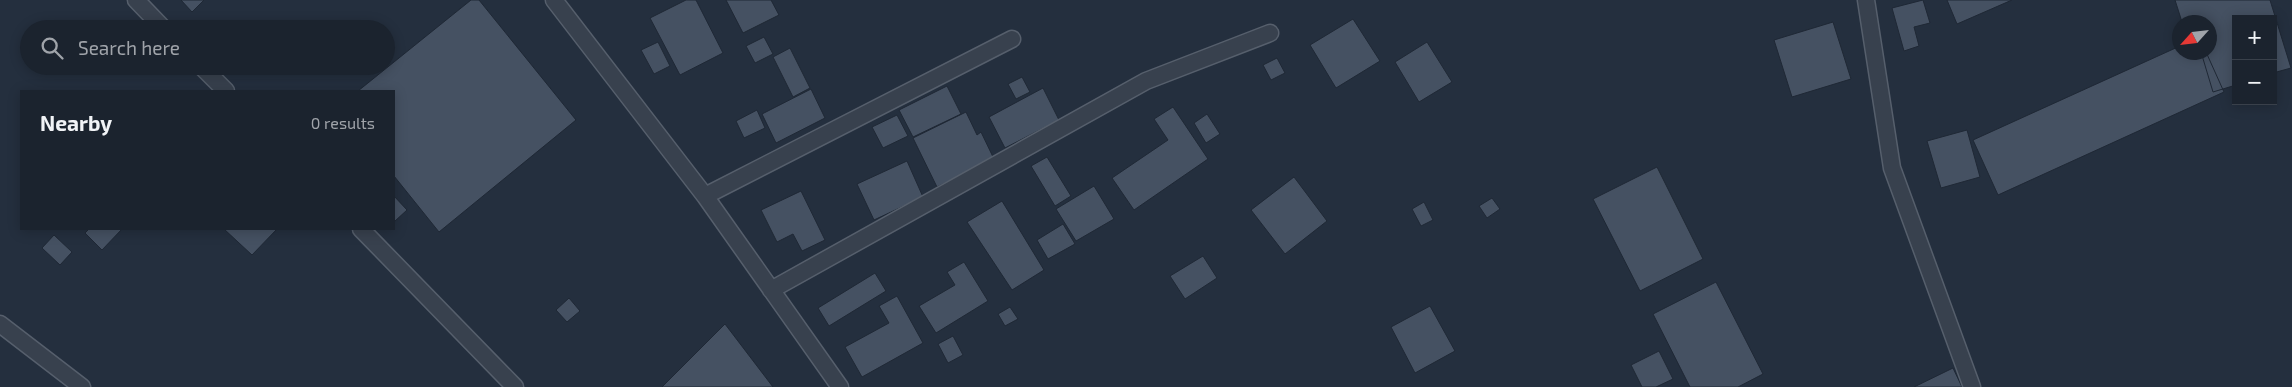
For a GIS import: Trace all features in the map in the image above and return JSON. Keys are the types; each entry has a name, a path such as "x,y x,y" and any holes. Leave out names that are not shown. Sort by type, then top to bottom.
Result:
{"lane":[{"path":"136,0 155,20"},
{"path":"554,0 705,196 840,387"},
{"path":"1866,0 1892,168 1972,387"},
{"path":"771,290 1146,81 1270,33"},
{"path":"705,196 1012,39"},
{"path":"210,75 225,90"},
{"path":"362,230 515,387"},
{"path":"0,324 82,387"}],"building":[{"path":"181,0 204,0 192,12"},
{"path":"471,0 479,0 576,120 439,232 395,177 395,90 359,90 378,75 395,75 395,61"},
{"path":"686,0 696,0 723,53 680,75 650,18"},
{"path":"726,0 771,0 779,15 743,33"},
{"path":"1923,0 1930,23 1914,27 1919,46 1904,51 1892,8"},
{"path":"1947,0 2012,0 1957,24"},
{"path":"2175,0 2270,0 2275,15 2232,15 2232,86 2213,92 2203,60 2217,60 2217,15 2180,15"},
{"path":"1353,19 1380,61 1336,88 1310,45"},
{"path":"1833,22 1851,79 1792,97 1774,40"},
{"path":"2277,23 2291,68 2277,72"},
{"path":"764,37 773,54 755,63 746,46"},
{"path":"658,42 670,66 654,74 641,50"},
{"path":"1427,42 1452,82 1419,102 1395,62"},
{"path":"790,48 810,88 793,97 773,57"},
{"path":"2172,50 2172,60 2210,60 2224,92 1998,195 1973,140"},
{"path":"1277,58 1285,73 1271,80 1263,65"},
{"path":"1022,77 1030,92 1016,99 1008,84"},
{"path":"947,86 961,114 913,137 899,110"},
{"path":"1043,88 1059,120 1005,148 989,117"},
{"path":"811,89 825,118 776,143 762,114"},
{"path":"1173,107 1208,159 1134,210 1112,178 1168,140 1154,119"},
{"path":"757,110 765,128 744,138 736,121"},
{"path":"966,112 977,135 981,132 994,159 937,187 913,138"},
{"path":"1207,114 1220,134 1206,143 1194,123"},
{"path":"897,115 908,136 883,148 872,127"},
{"path":"1967,130 1980,177 1941,188 1927,141"},
{"path":"1047,157 1071,196 1055,206 1031,166"},
{"path":"907,161 923,197 874,220 857,184"},
{"path":"1657,167 1703,259 1640,291 1593,199"},
{"path":"1294,177 1327,221 1285,254 1251,210"},
{"path":"1094,186 1114,219 1076,241 1056,209"},
{"path":"801,191 825,240 802,251 793,234 777,242 761,210"},
{"path":"395,197 407,210 395,221"},
{"path":"1492,198 1500,209 1487,218 1479,206"},
{"path":"1002,201 1044,270 1012,290 967,222"},
{"path":"1424,202 1433,220 1421,226 1412,209"},
{"path":"1063,224 1075,244 1048,259 1037,240"},
{"path":"88,230 121,230 102,250 85,233"},
{"path":"225,230 276,230 252,255"},
{"path":"54,235 72,252 60,265 42,248"},
{"path":"1203,256 1217,278 1185,299 1170,276"},
{"path":"964,262 988,301 936,333 919,306 955,285 947,272"},
{"path":"875,273 886,291 829,326 818,308"},
{"path":"1716,282 1763,374 1738,387 1690,387 1653,314"},
{"path":"897,296 923,343 862,377 845,347 889,323 879,306"},
{"path":"569,298 580,311 567,322 556,310"},
{"path":"1430,306 1455,351 1415,373 1391,327"},
{"path":"1010,307 1018,319 1005,326 998,314"},
{"path":"725,324 773,387 662,387"},
{"path":"953,336 963,355 948,363 938,344"},
{"path":"1659,351 1673,379 1656,387 1642,387 1631,365"},
{"path":"1953,368 1962,387 1914,387"}]}
